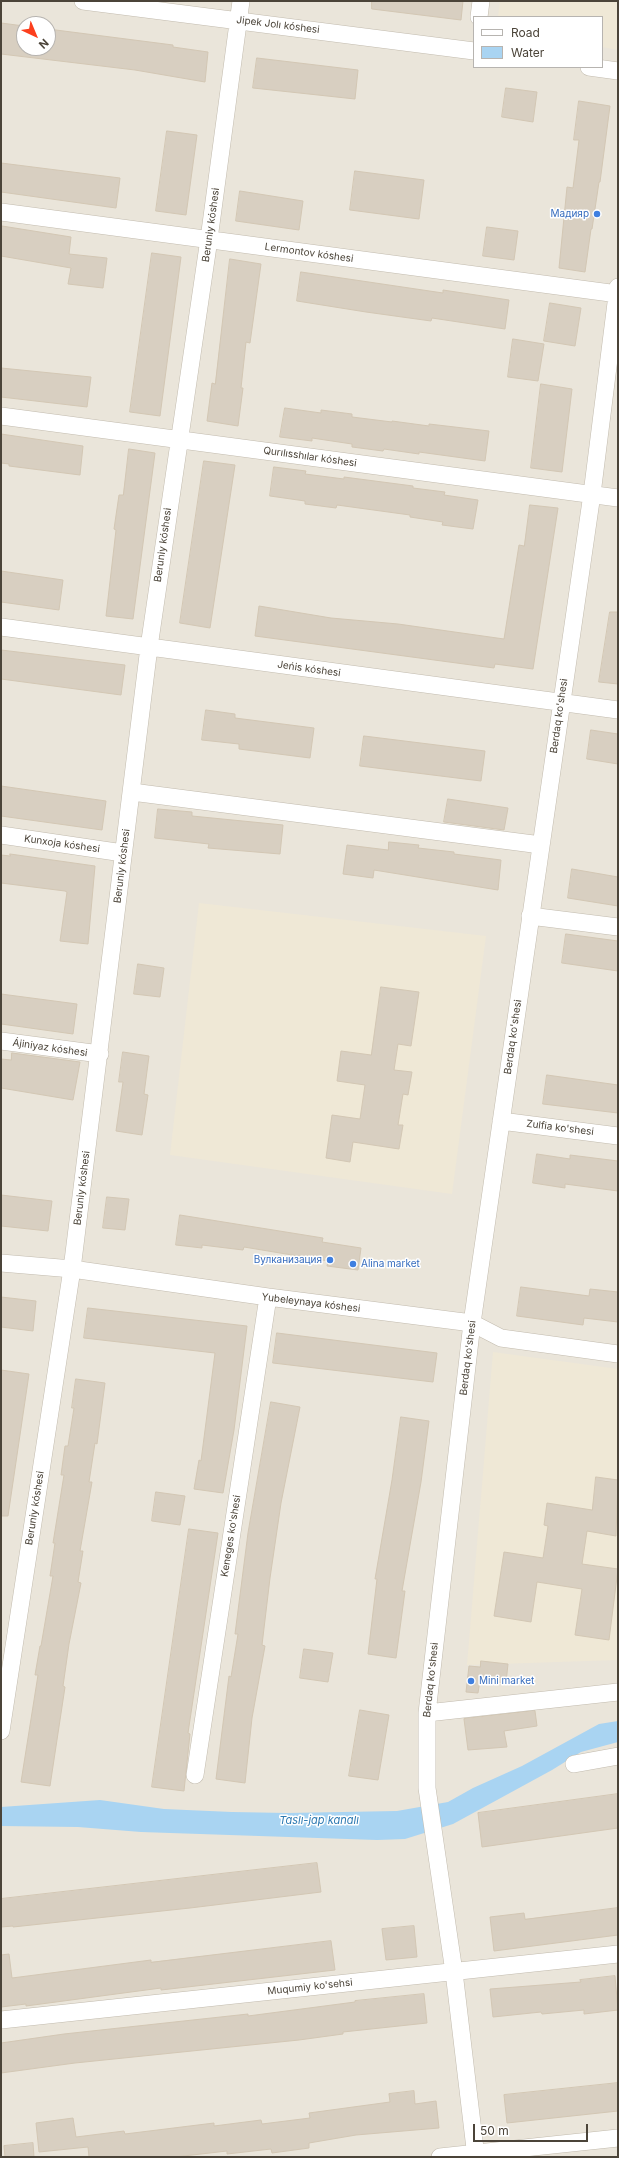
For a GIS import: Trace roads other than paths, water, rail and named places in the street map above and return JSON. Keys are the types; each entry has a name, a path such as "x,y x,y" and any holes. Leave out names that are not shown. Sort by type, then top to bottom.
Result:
{"street":[{"name":"Jipek Jolı kóshesi","path":"83,1 473,51"},
{"name":"Beruniy kóshesi","path":"1,1731 72,1270 100,1054 149,647 178,440 209,239 241,1"},
{"path":"479,16 481,1"},
{"path":"596,68 618,71"},
{"name":"Lermontov kóshesi","path":"1,212 618,292"},
{"name":"Berdaq ko'shesi","path":"476,2155 454,1972 427,1788 427,1713 472,1323 592,494 618,292"},
{"name":"Qurılısshılar kóshesi","path":"1,416 618,498"},
{"name":"Jeńis kóshesi","path":"1,627 618,710"},
{"path":"132,792 541,845"},
{"name":"Kunxoja kóshesi","path":"1,835 123,853"},
{"path":"530,916 618,927"},
{"name":"Ájiniyaz kóshesi","path":"1,1041 100,1054"},
{"name":"Zulfia ko'shesi","path":"501,1121 618,1136"},
{"name":"Yubeleynaya kóshesi","path":"1,1263 72,1270 472,1323 501,1338 618,1354"},
{"name":"Keneges ko'shesi","path":"195,1775 268,1297"},
{"path":"427,1713 618,1692"},
{"path":"574,1764 618,1756"},
{"name":"Muqumiy ko'sehsi","path":"1,2020 618,1954"},
{"path":"440,2157 476,2155 618,2138"}],"water":[{"name":"Taslı-jap kanalı","path":"618,1721 618,1742 581,1752 552,1770 453,1824 405,1839 377,1840 141,1832 78,1827 1,1826 1,1807 100,1800 164,1809 232,1812 287,1813 397,1811 448,1802 473,1788 522,1766 599,1724"}],"place":[{"name":"Мадияр","path":"597,214"},
{"name":"Вулканизация","path":"330,1260"},
{"name":"Alina market","path":"353,1264"},
{"name":"Mini market","path":"471,1681"}]}
